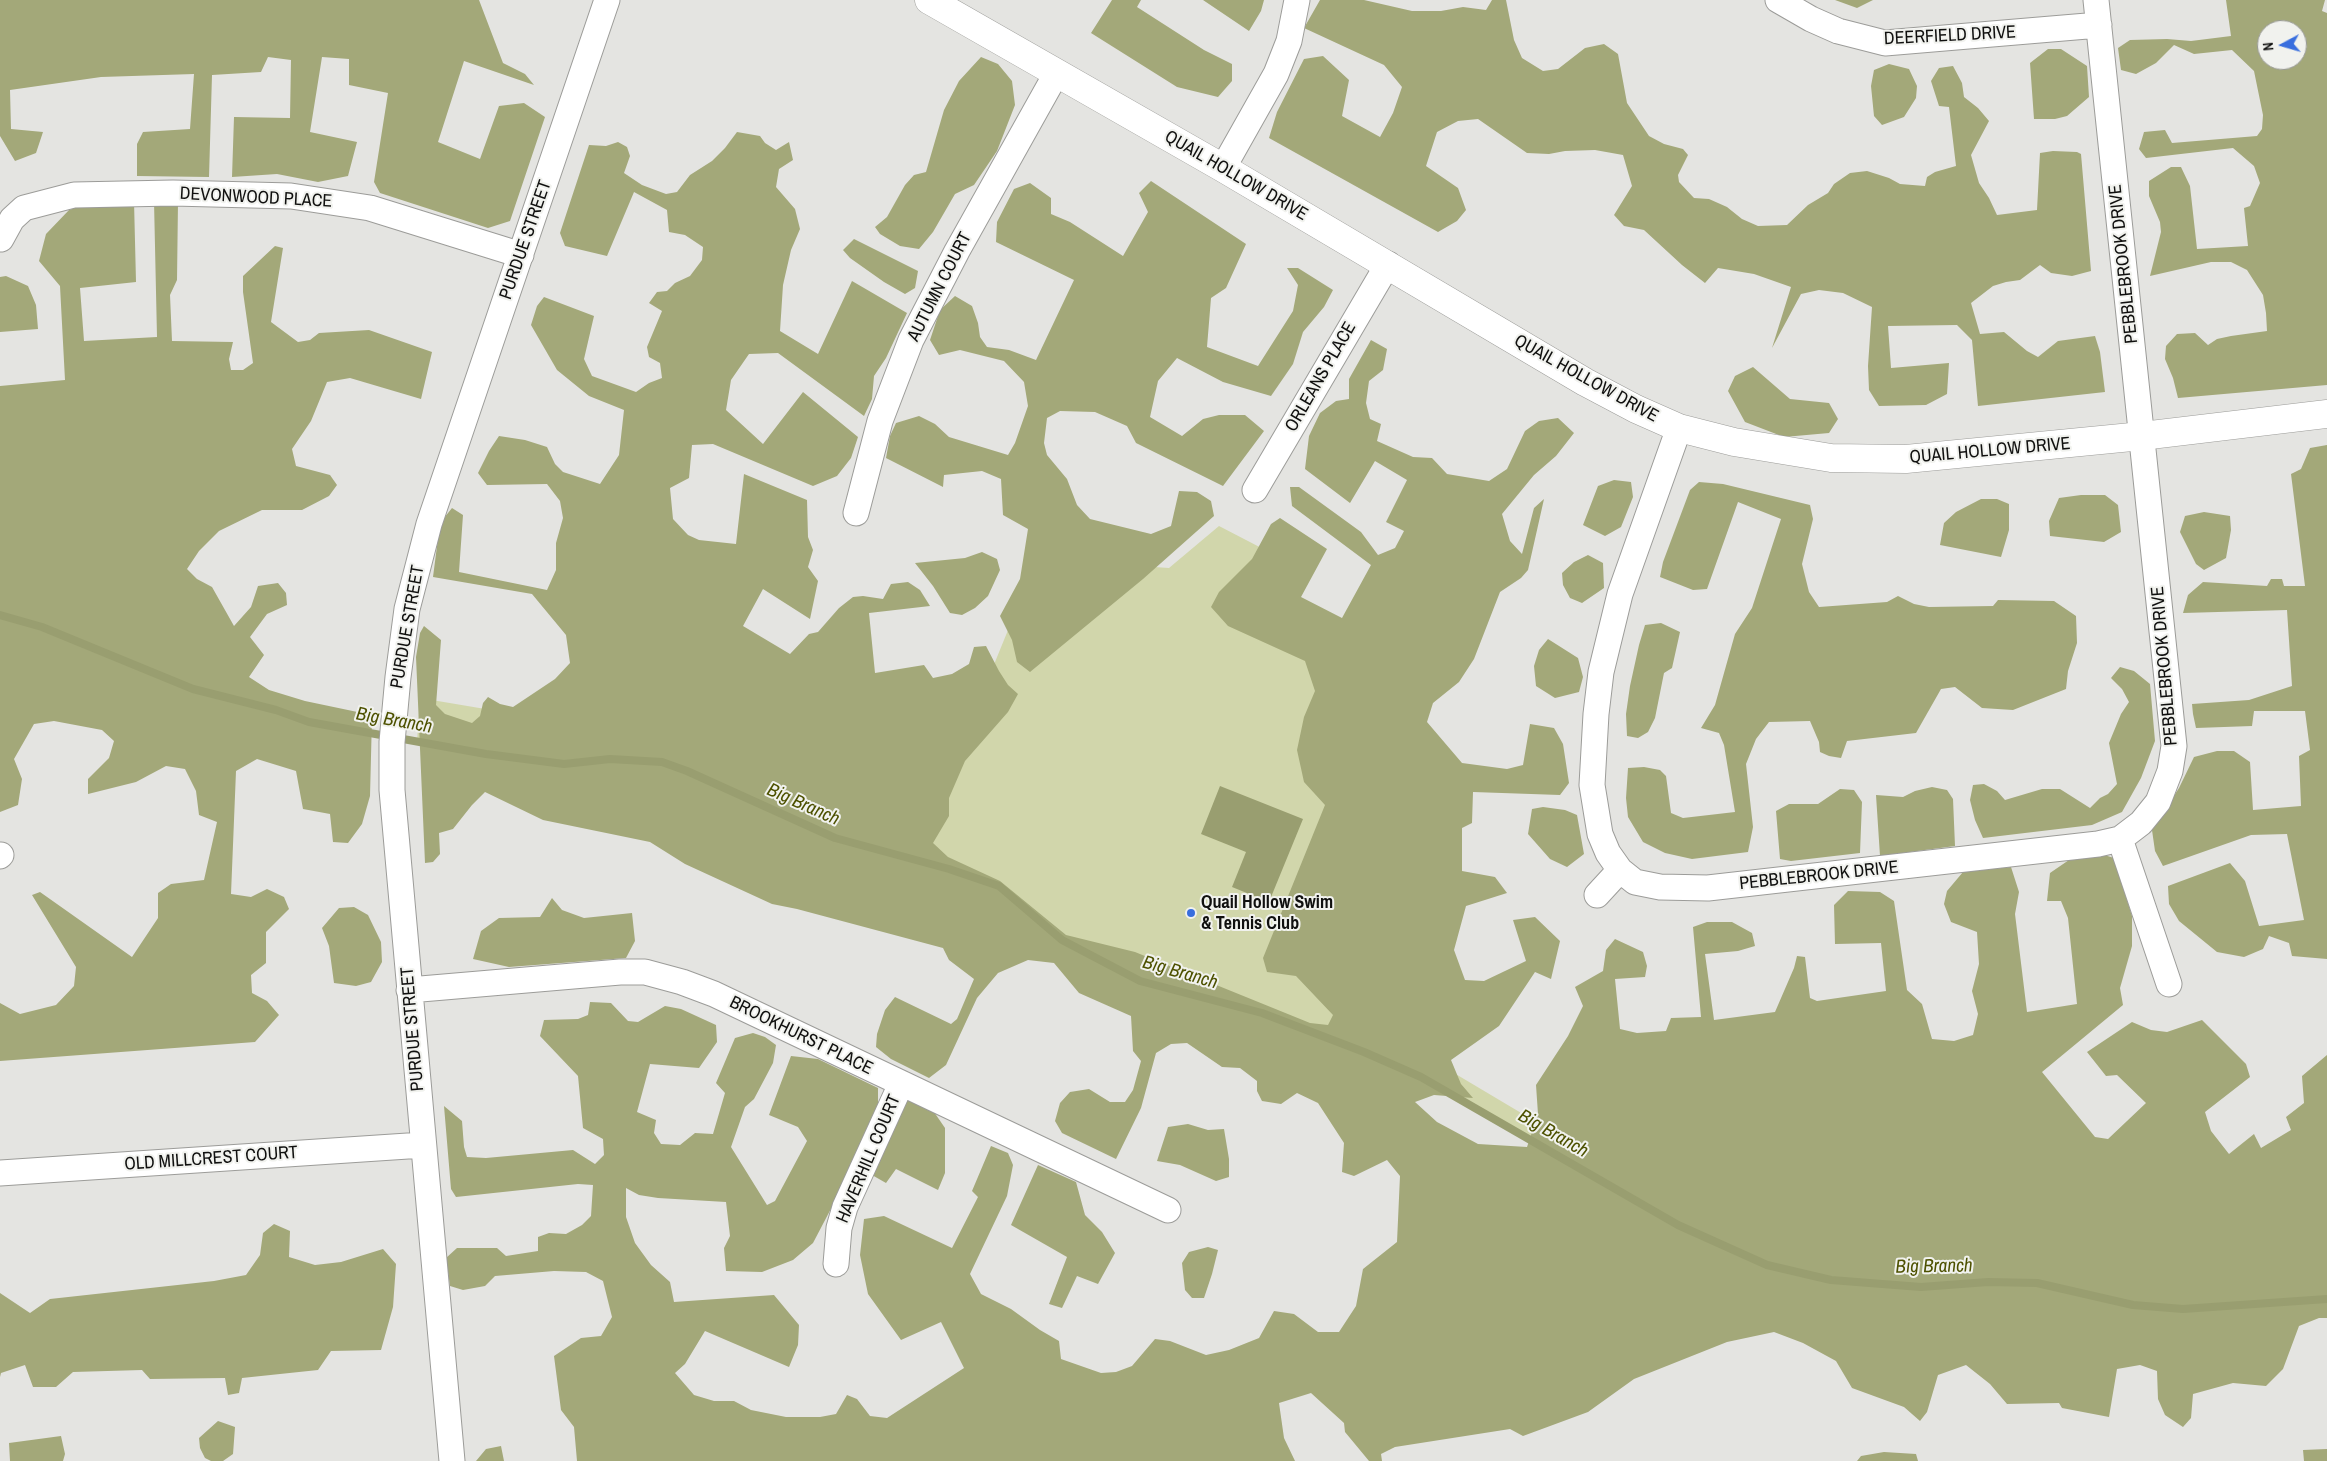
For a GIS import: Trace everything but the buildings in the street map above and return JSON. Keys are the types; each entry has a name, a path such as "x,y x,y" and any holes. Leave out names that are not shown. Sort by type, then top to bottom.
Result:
{"street":[{"name":"PURDUE STREET","path":"452,1461 392,790 392,742 407,609 429,524 607,0"},
{"name":"QUAIL HOLLOW DRIVE","path":"929,0 1388,264 1585,382 1636,410 1679,428 1785,451 1851,460 1928,458 2142,436 2327,414"},
{"path":"1223,168 1276,74 1289,41 1298,0"},
{"name":"DEERFIELD DRIVE","path":"1778,0 1811,19 1838,31 1885,43 2099,25"},
{"name":"PEBBLEBROOK DRIVE","path":"1679,428 1620,594 1600,672 1592,785 1600,834 1608,853 1620,870 1635,882 1660,887 1708,888 2098,844 2120,838 2141,824 2158,802 2170,771 2174,746 2096,0"},
{"name":"AUTUMN COURT","path":"856,513 880,421 911,340 957,251 1056,74"},
{"name":"DEVONWOOD PLACE","path":"1,239 12,219 24,208 74,195 173,193 291,196 370,208 521,255"},
{"name":"ORLEANS PLACE","path":"1255,490 1388,264"},
{"path":"2120,838 2169,984"},
{"path":"1598,895 1620,870"},
{"name":"BROOKHURST PLACE","path":"410,990 645,972 714,994 1168,1210"},
{"name":"HAVERHILL COURT","path":"836,1264 839,1228 845,1207 901,1084"},
{"name":"OLD MILLCREST COURT","path":"0,1173 423,1144"}],"shaded area":[{"path":"0,0 479,0 503,63 525,74 534,85 464,61 438,142 480,159 499,106 524,103 545,117 510,221 488,228 380,193 374,182 388,93 349,85 349,59 322,57 310,132 357,142 348,176 318,182 277,174 232,177 234,117 290,118 291,60 268,57 261,72 212,75 209,177 137,176 137,144 143,132 190,129 194,74 101,77 10,90 11,129 43,132 36,153 15,161 0,136"},
{"path":"1112,0 1141,0 1137,7 1204,50 1232,64 1232,81 1218,97 1177,87 1091,33"},
{"path":"1203,0 1264,0 1261,11 1249,31"},
{"path":"1320,0 1364,0 1412,11 1441,11 1463,7 1486,10 1492,0 1506,0 1514,40 1522,58 1543,71 1558,69 1585,48 1604,44 1618,54 1627,103 1649,136 1664,144 1683,149 1688,155 1678,175 1679,182 1694,198 1709,199 1727,207 1742,219 1758,226 1787,225 1808,205 1828,193 1834,184 1850,173 1867,171 1889,178 1900,184 1925,186 1927,177 1935,172 1956,166 1949,107 1939,106 1931,81 1939,68 1953,66 1962,83 1964,97 1978,108 1989,121 1971,155 1979,183 1997,215 2037,210 2040,153 2053,151 2077,152 2081,154 2091,271 2072,276 2051,273 2040,265 2020,280 1993,286 1971,303 1980,334 2004,332 2027,351 2038,357 2058,341 2095,336 2100,352 2105,392 1978,406 1972,340 1957,325 1888,326 1891,368 1949,363 1947,394 1926,405 1879,406 1869,390 1868,366 1872,307 1843,293 1819,290 1801,294 1772,348 1791,287 1754,274 1718,268 1705,283 1644,230 1624,226 1614,215 1632,186 1623,155 1595,150 1565,151 1549,154 1527,153 1478,119 1458,121 1437,132 1426,166 1458,188 1466,210 1457,221 1438,232 1269,138 1277,112 1304,59 1323,56 1349,80 1342,116 1380,137 1393,113 1402,87 1384,65 1304,28"},
{"path":"1835,0 1873,0 1857,8"},
{"path":"2226,0 2325,0 2322,11 2327,13 2327,385 2178,398 2173,378 2165,359 2166,346 2177,334 2195,333 2208,345 2217,339 2267,331 2263,295 2247,270 2231,262 2211,262 2150,276 2161,232 2160,222 2149,196 2149,181 2171,167 2181,167 2190,186 2197,249 2248,246 2244,208 2250,206 2260,183 2254,166 2233,148 2146,158 2139,149 2144,132 2165,130 2172,143 2257,136 2262,129 2263,115 2254,71 2232,50 2194,54 2174,45 2156,63 2136,74 2121,70 2118,48 2130,40 2167,39 2191,41 2231,36"},
{"path":"2048,49 2061,49 2087,66 2089,97 2067,116 2055,119 2034,119 2030,63"},
{"path":"981,57 998,64 1012,81 1015,105 997,151 974,185 955,194 933,232 919,249 900,246 880,234 875,227 887,217 905,185 914,175 926,172 944,110 959,81"},
{"path":"1889,64 1909,69 1917,86 1916,98 1904,117 1882,125 1874,116 1871,86 1874,70"},
{"path":"737,132 760,136 765,143 776,150 789,142 793,160 779,169 776,187 795,209 800,229 791,250 783,285 780,331 818,354 852,281 907,313 886,358 874,376 872,399 864,416 778,353 749,354 731,380 726,410 763,444 803,392 858,437 851,458 837,476 813,486 713,444 692,445 689,478 670,488 673,519 688,535 699,540 736,544 744,474 807,500 808,537 813,550 808,567 818,581 810,619 763,589 743,626 790,654 809,634 818,632 839,608 853,597 863,596 883,599 891,584 908,582 920,590 930,606 869,613 875,673 924,665 933,678 952,674 969,664 974,647 986,646 1008,685 1018,694 1008,712 965,761 949,798 949,816 933,843 948,857 1000,881 1066,935 1135,952 1310,1023 1328,1025 1333,1015 1296,976 1267,972 1263,958 1325,805 1304,782 1297,750 1304,717 1315,691 1305,661 1228,626 1211,607 1219,592 1252,559 1271,524 1280,518 1327,549 1301,597 1342,618 1371,565 1292,506 1290,487 1299,487 1361,532 1378,555 1395,548 1404,531 1386,522 1407,480 1375,461 1350,503 1305,469 1309,436 1320,413 1336,401 1349,399 1349,379 1371,340 1387,349 1383,370 1369,381 1366,403 1370,419 1381,424 1377,441 1413,457 1432,458 1447,474 1489,481 1507,469 1525,431 1539,421 1558,418 1574,433 1556,456 1534,475 1502,514 1510,541 1522,554 1534,508 1544,499 1528,570 1521,578 1500,592 1474,659 1459,682 1433,703 1427,722 1462,763 1507,769 1523,765 1530,724 1554,728 1563,744 1569,783 1560,795 1473,792 1472,823 1462,828 1462,871 1495,877 1507,893 1466,906 1454,950 1465,980 1484,981 1526,961 1513,920 1535,917 1560,941 1551,979 1535,972 1499,1026 1451,1060 1461,1084 1473,1098 1434,1095 1415,1102 1437,1122 1478,1144 1527,1147 1538,1114 1536,1085 1568,1036 1583,1006 1575,987 1603,971 1606,950 1615,939 1643,952 1647,966 1645,977 1615,979 1620,1029 1637,1033 1666,1031 1671,1018 1701,1017 1693,927 1707,922 1732,922 1752,933 1755,946 1738,951 1705,954 1714,1020 1775,1012 1794,968 1797,956 1805,957 1810,998 1817,1001 1886,991 1881,943 1835,944 1834,905 1848,891 1880,892 1894,901 1907,990 1922,1004 1932,1039 1954,1041 1973,1035 1978,1014 1972,991 1979,964 1977,932 1951,922 1944,904 1947,891 1963,872 2011,867 2019,892 2015,914 2027,1012 2077,1004 2068,918 2061,901 2047,901 2050,873 2085,849 2114,858 2132,916 2132,946 2120,988 2123,1005 2042,1072 2095,1137 2108,1139 2146,1103 2117,1075 2106,1076 2087,1052 2132,1022 2151,1030 2167,1032 2202,1020 2246,1064 2250,1077 2205,1112 2211,1131 2229,1154 2254,1134 2261,1148 2291,1130 2286,1117 2304,1103 2302,1076 2327,1055 2327,1318 2319,1318 2299,1326 2283,1369 2266,1386 2233,1383 2193,1394 2191,1418 2183,1427 2165,1415 2158,1399 2157,1371 2140,1365 2117,1369 2109,1417 2062,1408 2059,1403 2007,1404 1990,1384 1966,1365 1938,1375 1927,1412 1920,1421 1904,1407 1852,1388 1836,1361 1803,1343 1774,1332 1727,1342 1634,1379 1588,1412 1523,1436 1510,1429 1395,1447 1381,1454 1382,1461 1369,1461 1345,1432 1344,1423 1311,1393 1279,1403 1284,1438 1295,1461 577,1461 574,1427 561,1410 554,1356 581,1338 601,1336 612,1317 603,1281 586,1272 554,1271 495,1276 485,1286 463,1290 450,1286 446,1258 457,1248 497,1248 506,1256 538,1251 538,1237 549,1233 566,1234 582,1225 591,1216 593,1185 578,1184 456,1197 451,1189 444,1106 462,1121 464,1147 467,1157 486,1158 573,1150 595,1164 604,1155 603,1139 583,1128 578,1076 540,1036 544,1020 578,1019 588,1015 590,1002 611,1003 628,1021 638,1022 665,1006 681,1009 716,1025 717,1042 699,1068 650,1064 637,1112 656,1120 654,1133 661,1144 680,1145 695,1133 713,1134 725,1093 716,1083 735,1038 753,1033 765,1037 776,1045 773,1063 754,1099 745,1107 731,1147 767,1205 775,1201 807,1141 798,1127 769,1115 791,1056 818,1059 878,1088 878,1119 813,1243 793,1260 762,1272 726,1271 724,1248 730,1236 726,1202 658,1198 639,1195 626,1188 626,1217 635,1243 651,1265 670,1282 674,1302 774,1295 799,1325 798,1345 789,1367 705,1331 685,1364 675,1373 694,1395 714,1401 734,1401 751,1410 786,1417 820,1417 836,1414 847,1395 857,1399 870,1416 887,1418 964,1368 941,1322 901,1340 868,1294 860,1255 864,1219 884,1216 952,1248 978,1197 972,1191 991,1146 1008,1153 1013,1165 1007,1196 970,1274 981,1294 1011,1309 1059,1341 1061,1359 1101,1373 1116,1372 1132,1366 1155,1339 1170,1341 1206,1355 1229,1350 1259,1338 1274,1311 1294,1314 1318,1332 1339,1332 1356,1306 1363,1269 1397,1242 1400,1176 1387,1160 1354,1176 1342,1172 1344,1143 1318,1103 1297,1093 1281,1104 1262,1101 1257,1091 1257,1081 1240,1068 1222,1067 1187,1043 1171,1044 1156,1053 1141,1108 1116,1159 1062,1133 1055,1121 1060,1103 1070,1092 1089,1089 1110,1102 1125,1102 1133,1090 1141,1061 1133,1051 1131,1016 1079,993 1054,963 1028,960 998,973 977,998 946,1065 929,1078 891,1059 876,1047 877,1034 885,1010 895,997 951,1024 957,1019 974,979 949,960 943,948 772,904 685,864 650,842 543,820 485,792 453,829 439,833 440,854 433,862 425,863 416,657 420,633 424,626 441,640 436,705 445,714 472,723 480,716 483,703 488,697 500,704 513,707 555,679 570,663 566,635 532,594 433,577 440,523 452,508 463,515 459,572 547,590 556,570 556,543 563,518 560,501 547,484 487,485 478,473 489,451 499,436 525,440 547,447 555,464 563,472 600,484 619,455 624,410 589,396 557,370 531,325 537,306 544,297 594,316 584,359 592,376 636,392 649,383 662,378 660,363 649,357 647,347 662,311 649,303 657,292 667,291 675,283 690,276 702,260 703,247 685,235 669,232 667,210 634,192 607,256 565,246 560,233 589,145 606,146 618,142 627,147 630,156 624,173 642,185 666,194 677,192 690,175 712,161 725,148"},
{"path":"1151,181 1246,244 1226,288 1211,298 1207,347 1258,366 1293,311 1298,285 1287,268 1298,268 1333,290 1324,307 1303,332 1293,364 1271,396 1223,382 1177,358 1158,381 1150,417 1182,436 1203,419 1219,415 1245,415 1264,431 1223,486 1136,443 1127,426 1095,412 1060,411 1047,418 1044,443 1047,455 1067,479 1077,505 1090,519 1151,534 1171,526 1179,491 1197,492 1211,501 1214,516 1143,579 1030,672 1017,662 1012,640 1000,616 1020,579 1028,529 1003,515 1001,479 982,471 944,475 943,487 886,458 890,436 896,423 919,416 935,424 949,437 1008,455 1015,443 1028,406 1024,382 1004,361 960,350 939,355 930,340 940,310 955,296 972,306 978,323 980,337 987,347 1009,350 1036,360 1074,280 996,242 997,222 1014,189 1030,183 1051,198 1051,214 1070,222 1123,256 1148,212 1139,193"},
{"path":"134,201 136,282 80,288 84,341 157,337 154,201 178,202 177,280 170,295 172,341 233,342 229,359 231,370 243,370 253,363 243,292 243,276 275,246 283,248 271,322 298,342 310,340 319,333 369,330 432,352 421,399 350,378 327,382 311,421 292,449 296,466 330,475 337,485 329,496 302,510 262,510 219,531 199,551 187,569 197,579 212,587 234,626 251,607 258,586 278,583 286,593 287,605 267,614 250,637 264,655 249,677 269,690 305,701 367,714 372,717 370,796 362,824 348,843 333,842 330,814 303,809 296,771 257,759 236,771 231,894 251,897 267,889 284,897 289,909 266,932 266,963 251,975 252,993 267,1001 279,1015 255,1042 0,1061 0,1003 20,1014 56,1005 74,986 76,967 32,895 40,892 132,957 158,918 158,893 171,884 204,880 217,822 199,815 196,791 185,769 166,766 136,782 88,794 88,779 109,758 114,741 102,730 54,721 34,724 14,759 22,779 18,805 0,812 0,386 65,380 60,286 39,261 46,234 69,210 89,203"},
{"path":"854,239 918,271 915,288 905,294 850,258 843,250"},
{"path":"6,276 28,286 36,305 38,329 0,332 0,277"},
{"path":"1753,367 1790,399 1829,403 1838,419 1829,433 1784,437 1745,422 1728,391 1735,376"},
{"path":"2327,445 2327,959 2292,956 2289,943 2269,936 2263,949 2244,957 2217,952 2179,921 2169,904 2168,886 2230,863 2245,881 2259,926 2304,920 2287,834 2251,835 2163,866 2155,851 2152,830 2179,788 2194,757 2217,751 2234,751 2250,762 2253,810 2301,806 2299,756 2310,750 2305,711 2254,711 2252,726 2196,728 2193,714 2192,704 2249,700 2292,686 2287,610 2183,613 2188,595 2203,582 2267,586 2271,579 2282,579 2284,586 2305,586 2291,474 2301,469 2310,448"},
{"path":"1614,480 1631,482 1633,497 1621,527 1605,536 1583,525 1598,486"},
{"path":"1699,482 1723,484 1810,505 1813,519 1802,564 1809,592 1819,607 1887,602 1898,596 1914,604 1929,607 1993,606 1998,600 2054,601 2076,616 2077,643 2068,671 2066,689 2013,710 1982,708 1955,687 1941,689 1916,733 1847,741 1841,758 1820,752 1819,742 1810,721 1769,722 1756,739 1746,764 1753,827 1748,852 1692,859 1665,853 1643,842 1628,817 1626,798 1628,768 1644,767 1660,770 1666,776 1671,813 1683,818 1735,812 1724,745 1719,733 1701,728 1715,705 1735,634 1752,608 1781,519 1738,502 1707,589 1693,590 1660,577 1663,562 1690,490"},
{"path":"2081,495 2105,495 2118,505 2121,532 2104,542 2050,536 2049,521 2059,498"},
{"path":"1981,499 1997,499 2009,504 2009,530 2001,557 1940,545 1944,523 1956,512"},
{"path":"2204,512 2230,516 2231,530 2226,558 2204,570 2196,564 2180,532 2185,516"},
{"name":"Quail Hollow Swim & Tennis Club","path":"1219,526 1273,554 1269,618 1386,696 1338,1004 1538,1123 1569,1162 1421,1077 486,754 417,742 420,698 823,766 962,743 1037,559 1169,568"},
{"path":"982,552 997,559 1000,570 988,596 975,608 962,615 950,613 933,586 915,563 965,558"},
{"path":"1588,555 1603,563 1604,588 1582,603 1570,598 1563,585 1562,573 1574,562"},
{"path":"1661,623 1680,632 1672,668 1664,673 1655,718 1648,732 1638,738 1627,736 1626,714 1630,686 1645,625"},
{"path":"1548,639 1578,658 1583,677 1579,692 1555,698 1536,686 1534,666 1539,650"},
{"path":"2120,667 2134,671 2150,684 2155,741 2141,778 2122,812 2092,825 1983,838 1975,820 1970,800 1973,785 1984,784 1997,791 2005,800 2042,789 2060,789 2090,808 2117,784 2109,743 2121,714 2129,702 2122,689 2111,678"},
{"path":"1220,786 1303,819 1269,902 1232,887 1246,852 1201,834"},
{"path":"1932,787 1947,790 1953,799 1955,846 1880,856 1876,795 1903,797 1915,791"},
{"path":"1840,789 1854,790 1862,802 1860,853 1791,861 1780,859 1776,811 1789,804 1818,804"},
{"path":"1543,807 1565,810 1577,815 1584,854 1567,867 1550,859 1528,834 1532,809"},
{"path":"552,898 562,910 584,918 632,913 635,941 626,958 509,967 473,959 481,931 499,918 540,917"},
{"path":"354,907 368,915 381,942 382,962 371,982 356,986 334,983 329,946 322,928 339,908"},
{"path":"914,1097 934,1112 945,1128 945,1173 938,1190 896,1169 886,1183 872,1175 904,1102"},
{"path":"1188,1124 1208,1130 1224,1129 1229,1159 1229,1177 1216,1181 1180,1165 1157,1161 1168,1127"},
{"path":"1038,1165 1076,1182 1085,1215 1102,1232 1115,1253 1098,1284 1077,1276 1062,1308 1049,1304 1067,1257 1011,1225"},
{"path":"274,1224 290,1231 289,1257 315,1265 341,1262 383,1249 396,1264 393,1307 381,1350 331,1351 318,1370 242,1378 239,1393 228,1395 225,1378 150,1379 142,1370 73,1372 56,1387 33,1387 25,1365 1,1373 0,1377 0,1293 30,1313 50,1299 214,1281 246,1275 260,1255 263,1233"},
{"path":"1208,1247 1218,1250 1212,1274 1204,1298 1192,1298 1185,1290 1182,1263 1189,1252"},
{"path":"218,1421 235,1427 233,1454 223,1461 211,1461 205,1458 200,1448 199,1438"},
{"path":"61,1436 65,1454 63,1461 10,1461 9,1443"},
{"path":"501,1446 504,1461 476,1461 486,1449"},
{"path":"2327,1449 2327,1461 2304,1461 2303,1450"},
{"path":"1884,1452 1916,1454 1918,1461 1857,1461 1861,1456"}],"waterway":[{"name":"Big Branch","path":"0,615 42,627 193,689 276,710 309,722 486,754 564,764 610,759 662,762 687,771 835,838 949,869 999,886 1062,940 1140,981 1262,1013 1364,1052 1421,1077 1678,1225 1767,1265 1831,1280 1921,1287 1988,1282 2037,1283 2133,1305 2183,1309 2327,1299"}],"place":[{"name":"Quail Hollow Swim & Tennis Club","path":"1191,913"}]}
